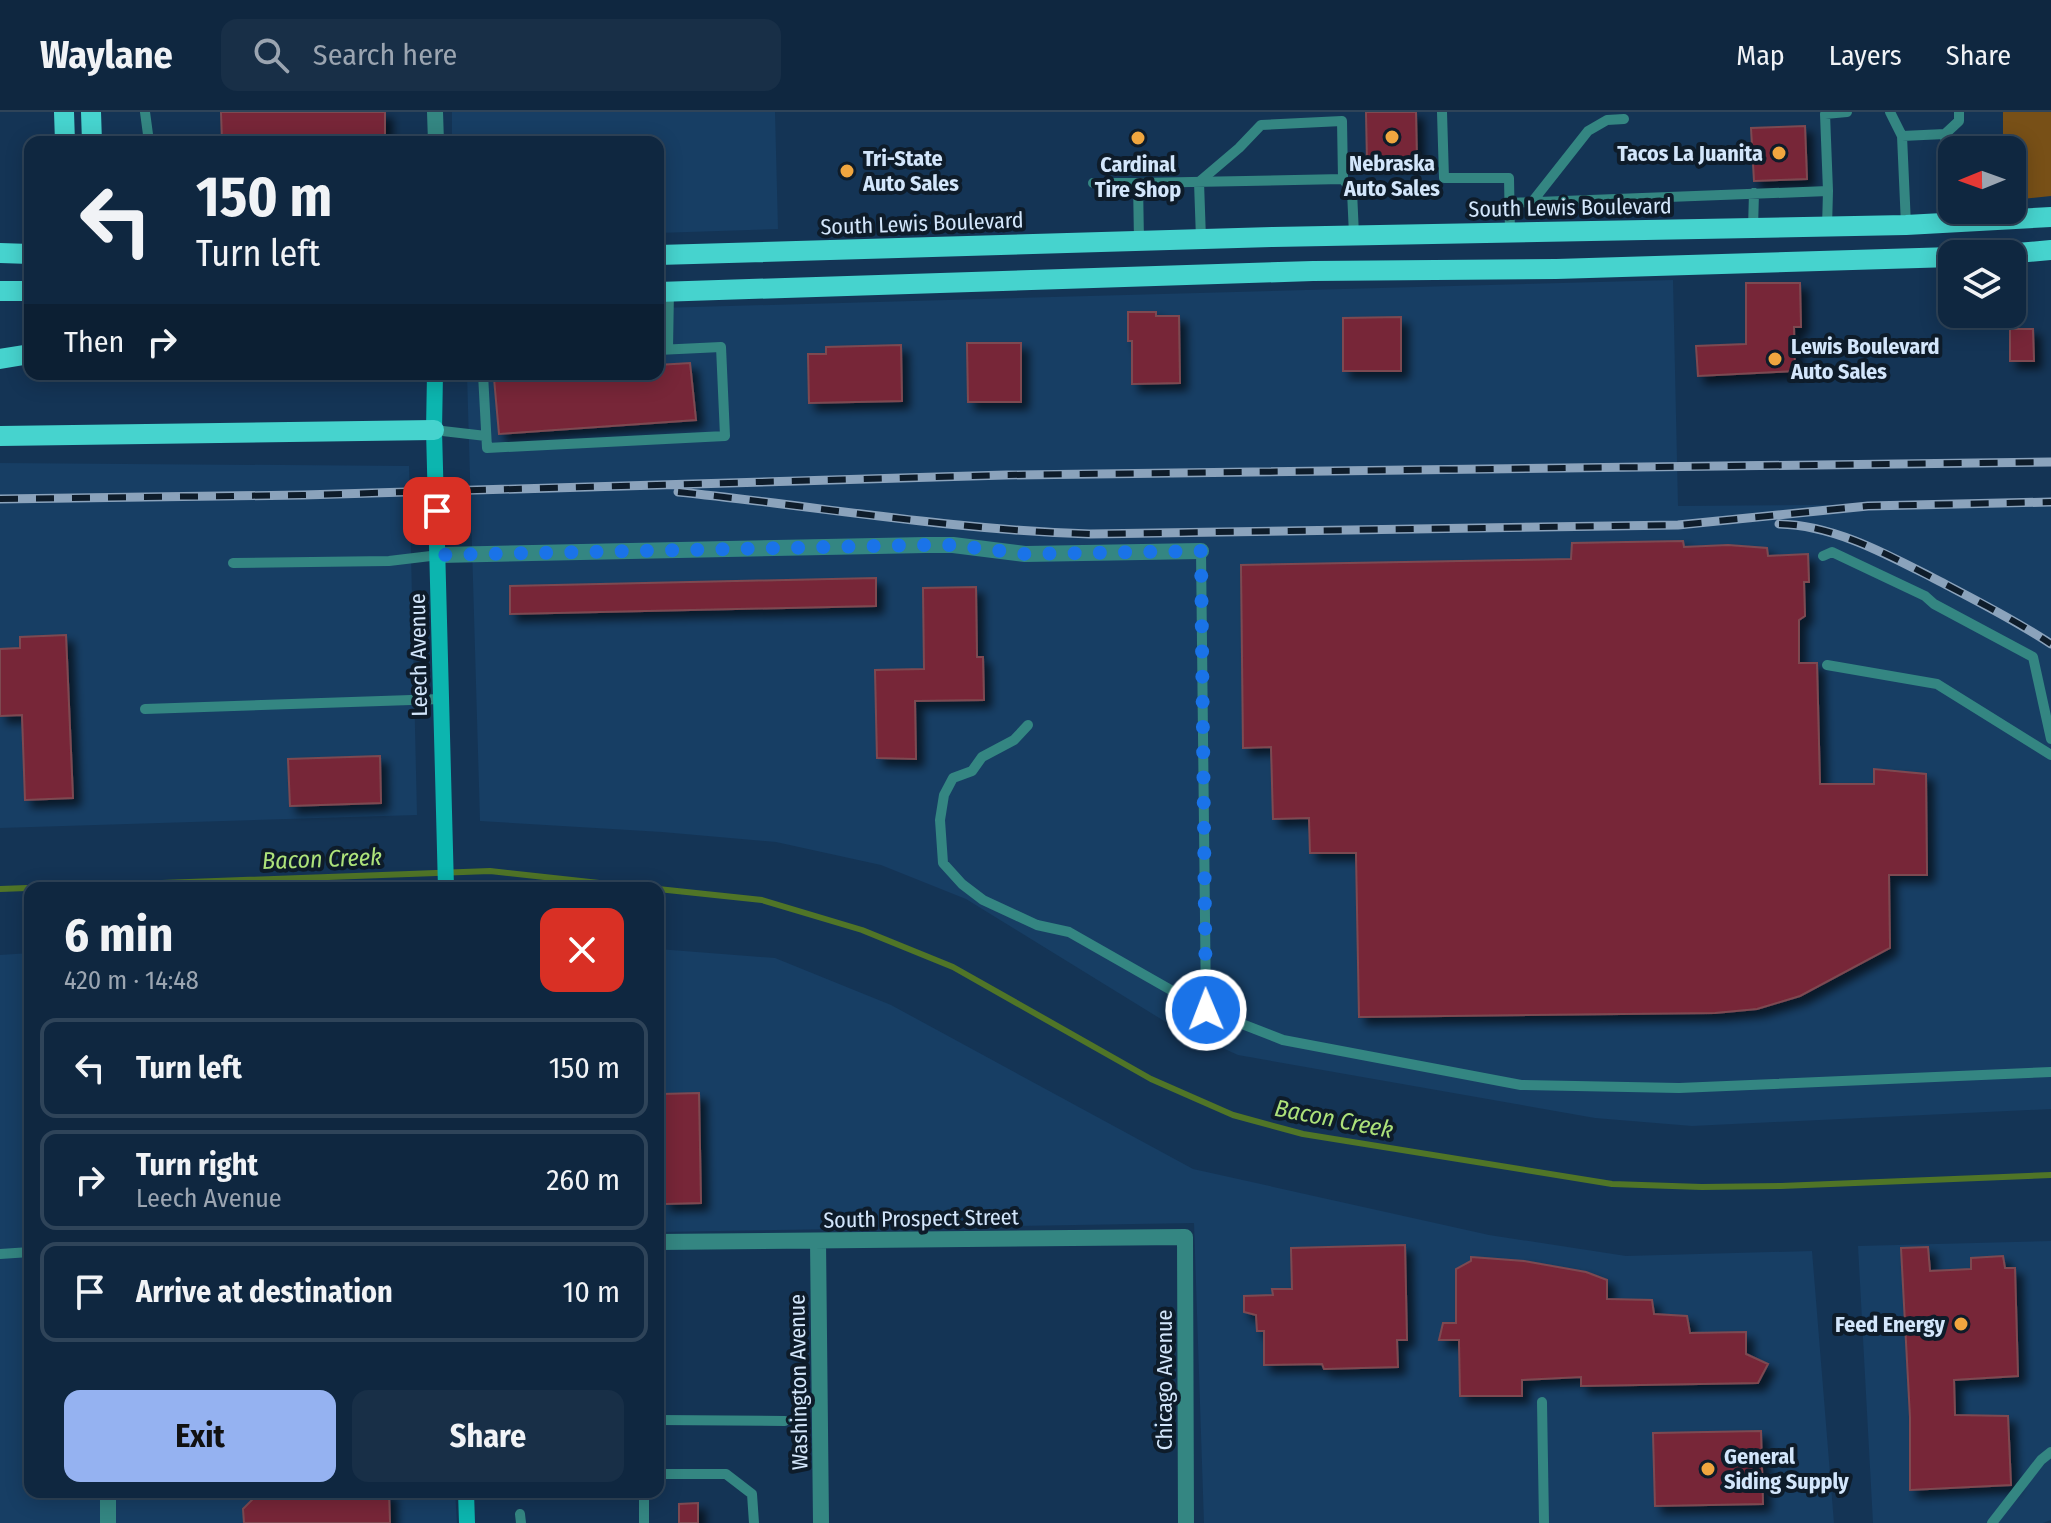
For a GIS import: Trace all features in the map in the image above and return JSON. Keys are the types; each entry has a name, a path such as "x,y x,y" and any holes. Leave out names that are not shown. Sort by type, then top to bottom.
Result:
{"main road":[{"path":"64,112 65,136"},
{"path":"91,112 92,136"},
{"name":"South Lewis Boulevard","path":"2026,218 2051,217"},
{"name":"South Lewis Boulevard","path":"664,255 1354,235 1938,223"},
{"path":"2026,252 2051,250"},
{"path":"0,253 24,254"},
{"path":"664,291 1313,271 1556,269 1938,257"},
{"path":"2026,258 2051,259"},
{"path":"0,291 24,291"},
{"path":"0,359 24,355"},
{"name":"Leech Avenue","path":"435,380 446,882"},
{"path":"0,436 434,430"},
{"path":"466,1498 467,1523"}],"street":[{"path":"435,112 436,136"},
{"path":"439,555 926,545 953,545 1025,554 1201,551"},
{"name":"South Prospect Street","path":"664,1242 1185,1237"},
{"name":"Chicago Avenue","path":"1185,1237 1186,1523"},
{"name":"Washington Avenue","path":"818,1241 821,1523"},
{"path":"108,1498 108,1523"}],"lane":[{"path":"145,112 148,136"},
{"path":"1442,112 1444,178 1509,178 1510,232"},
{"path":"1827,227 1825,114 1847,112"},
{"path":"1890,112 1902,136 1906,225"},
{"path":"1902,136 1945,134 1959,121 1959,112"},
{"path":"1199,182 1261,125 1342,116 1343,179 1352,191 1354,235"},
{"path":"1532,202 1588,131 1607,120 1624,119"},
{"path":"1093,183 1343,179"},
{"path":"1199,182 1201,239"},
{"path":"1138,183 1139,241"},
{"path":"1509,203 1828,191"},
{"path":"1753,228 1754,193"},
{"path":"483,380 487,448 725,436 721,347 664,350"},
{"path":"434,430 486,436"},
{"path":"1201,551 1206,1010"},
{"path":"1823,556 1832,552 1925,596 1934,604 2033,657 2051,739"},
{"path":"233,563 389,561 439,555"},
{"path":"1827,665 1937,684 2051,755"},
{"path":"145,709 441,699"},
{"path":"1028,725 1014,740 982,757 972,771 953,778 944,795 940,820 943,863 962,884 983,900 1037,925 1069,932 1206,1010 1283,1040 1521,1085 1679,1088 2051,1072"},
{"path":"0,1254 24,1252"},
{"path":"1542,1402 1544,1523"},
{"path":"664,1420 785,1421"},
{"path":"1992,1523 2041,1460 2051,1452"},
{"path":"664,1474 726,1474 752,1494 754,1523"},
{"path":"644,1498 644,1523"}],"shaded area":[{"path":"452,112 775,112 778,229 664,233 664,136 452,136"},
{"path":"2003,112 2051,112 2051,196 2026,199 2026,136 2003,136"},
{"path":"1673,280 1678,506 2051,503 2051,1109 1692,1126 1595,1118 1238,1055 1169,1024 966,899 881,865 776,842 480,821 467,380 664,380 664,308"},
{"path":"0,463 409,466 417,815 0,828"},
{"path":"664,949 775,958 891,1005 1193,1169 1489,1235 1626,1256 1812,1251 1834,1523 1204,1523 1194,1223 664,1232"},
{"path":"24,953 24,1498 455,1498 457,1523 0,1523 0,955"},
{"path":"2051,1241 2051,1520 2043,1523 1873,1523 1858,1246"}],"building":[{"path":"221,112 385,112 385,136 222,136"},
{"name":"Nebraska Auto Sales","path":"1366,112 1416,112 1417,161 1367,162"},
{"name":"Tacos La Juanita","path":"1805,126 1807,179 1754,181 1751,128"},
{"path":"1746,283 1800,283 1801,327 1794,327 1795,371 1698,376 1696,346 1746,344"},
{"path":"1128,312 1179,316 1180,383 1132,384"},
{"path":"1401,317 1401,371 1343,371 1343,318"},
{"path":"2010,329 2033,329 2034,361 2010,361"},
{"path":"967,343 1021,343 1021,402 968,402"},
{"path":"901,345 902,401 809,403 808,354 826,354 826,347"},
{"path":"690,363 696,420 499,434 494,380 664,380 664,365"},
{"path":"1683,541 1684,547 1728,545 1767,548 1768,556 1808,554 1809,582 1804,582 1805,616 1799,620 1799,663 1817,663 1820,784 1874,784 1874,769 1926,774 1927,875 1889,875 1890,948 1800,996 1757,1009 1715,1013 1359,1017 1356,853 1310,853 1309,818 1273,819 1271,747 1243,748 1241,565 1571,559 1572,543"},
{"path":"876,578 876,606 510,614 510,586"},
{"path":"976,587 977,657 983,657 984,700 915,701 916,759 877,758 875,670 924,669 923,588"},
{"path":"66,635 73,798 25,800 22,715 0,716 0,649 20,648 20,637"},
{"path":"380,756 381,803 290,806 288,759"},
{"path":"699,1093 701,1203 664,1204 664,1094"},
{"path":"1405,1245 1407,1340 1397,1340 1398,1367 1324,1369 1322,1364 1264,1365 1264,1331 1257,1331 1256,1315 1244,1312 1244,1296 1273,1295 1272,1289 1292,1289 1291,1248"},
{"name":"Feed Energy","path":"1928,1247 1930,1271 1971,1269 1971,1258 2003,1256 2005,1268 2015,1268 2018,1376 1954,1380 1955,1415 2008,1416 2011,1485 1910,1490 1910,1417 1901,1248"},
{"path":"1471,1257 1524,1261 1586,1272 1607,1280 1607,1299 1652,1300 1654,1314 1687,1316 1690,1333 1746,1332 1746,1354 1768,1364 1758,1383 1581,1386 1581,1377 1522,1380 1522,1396 1460,1396 1459,1340 1439,1340 1443,1323 1456,1323 1456,1269 1471,1261"},
{"name":"General Siding Supply","path":"1761,1431 1763,1504 1655,1506 1653,1433"},
{"path":"254,1498 389,1498 390,1523 244,1523 243,1509"},
{"path":"698,1503 698,1523 679,1523 679,1504"}],"waterway":[{"name":"Bacon Creek","path":"191,882 490,871 590,882"},
{"name":"Bacon Creek","path":"0,889 24,888"},
{"name":"Bacon Creek","path":"664,890 762,900 862,930 953,967 1151,1079 1233,1115 1303,1134 1612,1184 1781,1186 2051,1175"}],"railway":[{"path":"0,499 303,495 1006,475 2051,462"},
{"path":"678,492 935,523 1090,534 1678,525 1868,506 2051,502"},
{"path":"1779,524 1821,530 1882,552 1996,611 2051,644"}],"place":[{"name":"Nebraska Auto Sales","path":"1392,137"},
{"name":"Cardinal Tire Shop","path":"1138,138"},
{"name":"Tacos La Juanita","path":"1779,153"},
{"name":"Tri-State Auto Sales","path":"847,171"},
{"name":"Lewis Boulevard Auto Sales","path":"1775,359"},
{"name":"Feed Energy","path":"1961,1324"},
{"name":"General Siding Supply","path":"1708,1469"}],"route":[{"path":"437,511 439,555 926,545 953,545 1025,554 1201,551 1206,1010"}]}
